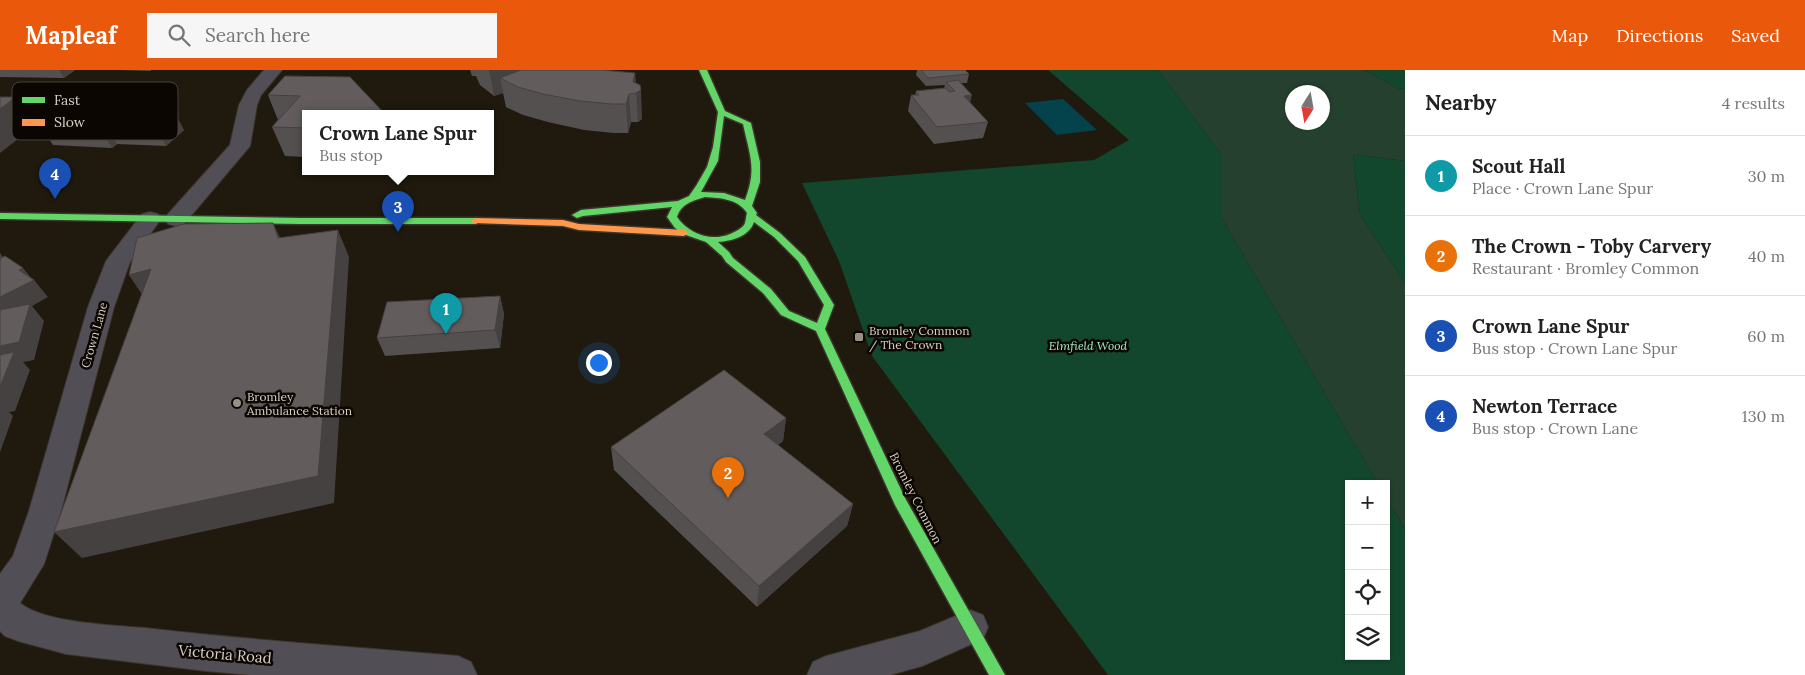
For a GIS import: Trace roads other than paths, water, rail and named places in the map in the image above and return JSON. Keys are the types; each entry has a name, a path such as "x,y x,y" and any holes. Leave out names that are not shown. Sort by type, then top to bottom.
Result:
{"main road":[{"path":"679,204 673,213 672,220 676,227 684,233 696,238 709,240 737,235 746,229 756,182 756,162 747,123 722,112 703,70"},
{"path":"693,197 705,179 717,149 716,125 722,112"},
{"path":"562,223 581,213 679,204 704,194 725,195 740,200 750,212 802,259 829,305 820,329 784,313 767,290 729,260 726,254 709,240"},
{"path":"0,216 562,223 578,228 684,233"},
{"name":"Bromley Common","path":"820,329 900,501 998,675"}],"street":[{"name":"Crown Lane","path":"0,597 8,591 27,564 45,511 101,307 118,261 240,146 248,105 253,94 273,70"},
{"name":"Victoria Road","path":"0,608 18,624 66,636 206,653 458,675"},
{"path":"826,675 922,648 970,627"}],"water":[{"path":"1063,99 1097,130 1057,135 1025,103"}],"place":[{"name":"Newton Terrace","path":"55,199"},
{"name":"Crown Lane Spur","path":"398,232"},
{"name":"Scout Hall","path":"446,334"},
{"name":"Bromley Common / The Crown","path":"859,337"},
{"name":"Bromley Ambulance Station","path":"237,403"},
{"name":"The Crown - Toby Carvery","path":"728,498"}],"park label":[{"name":"Elmfield Wood","path":"1088,345"}]}
